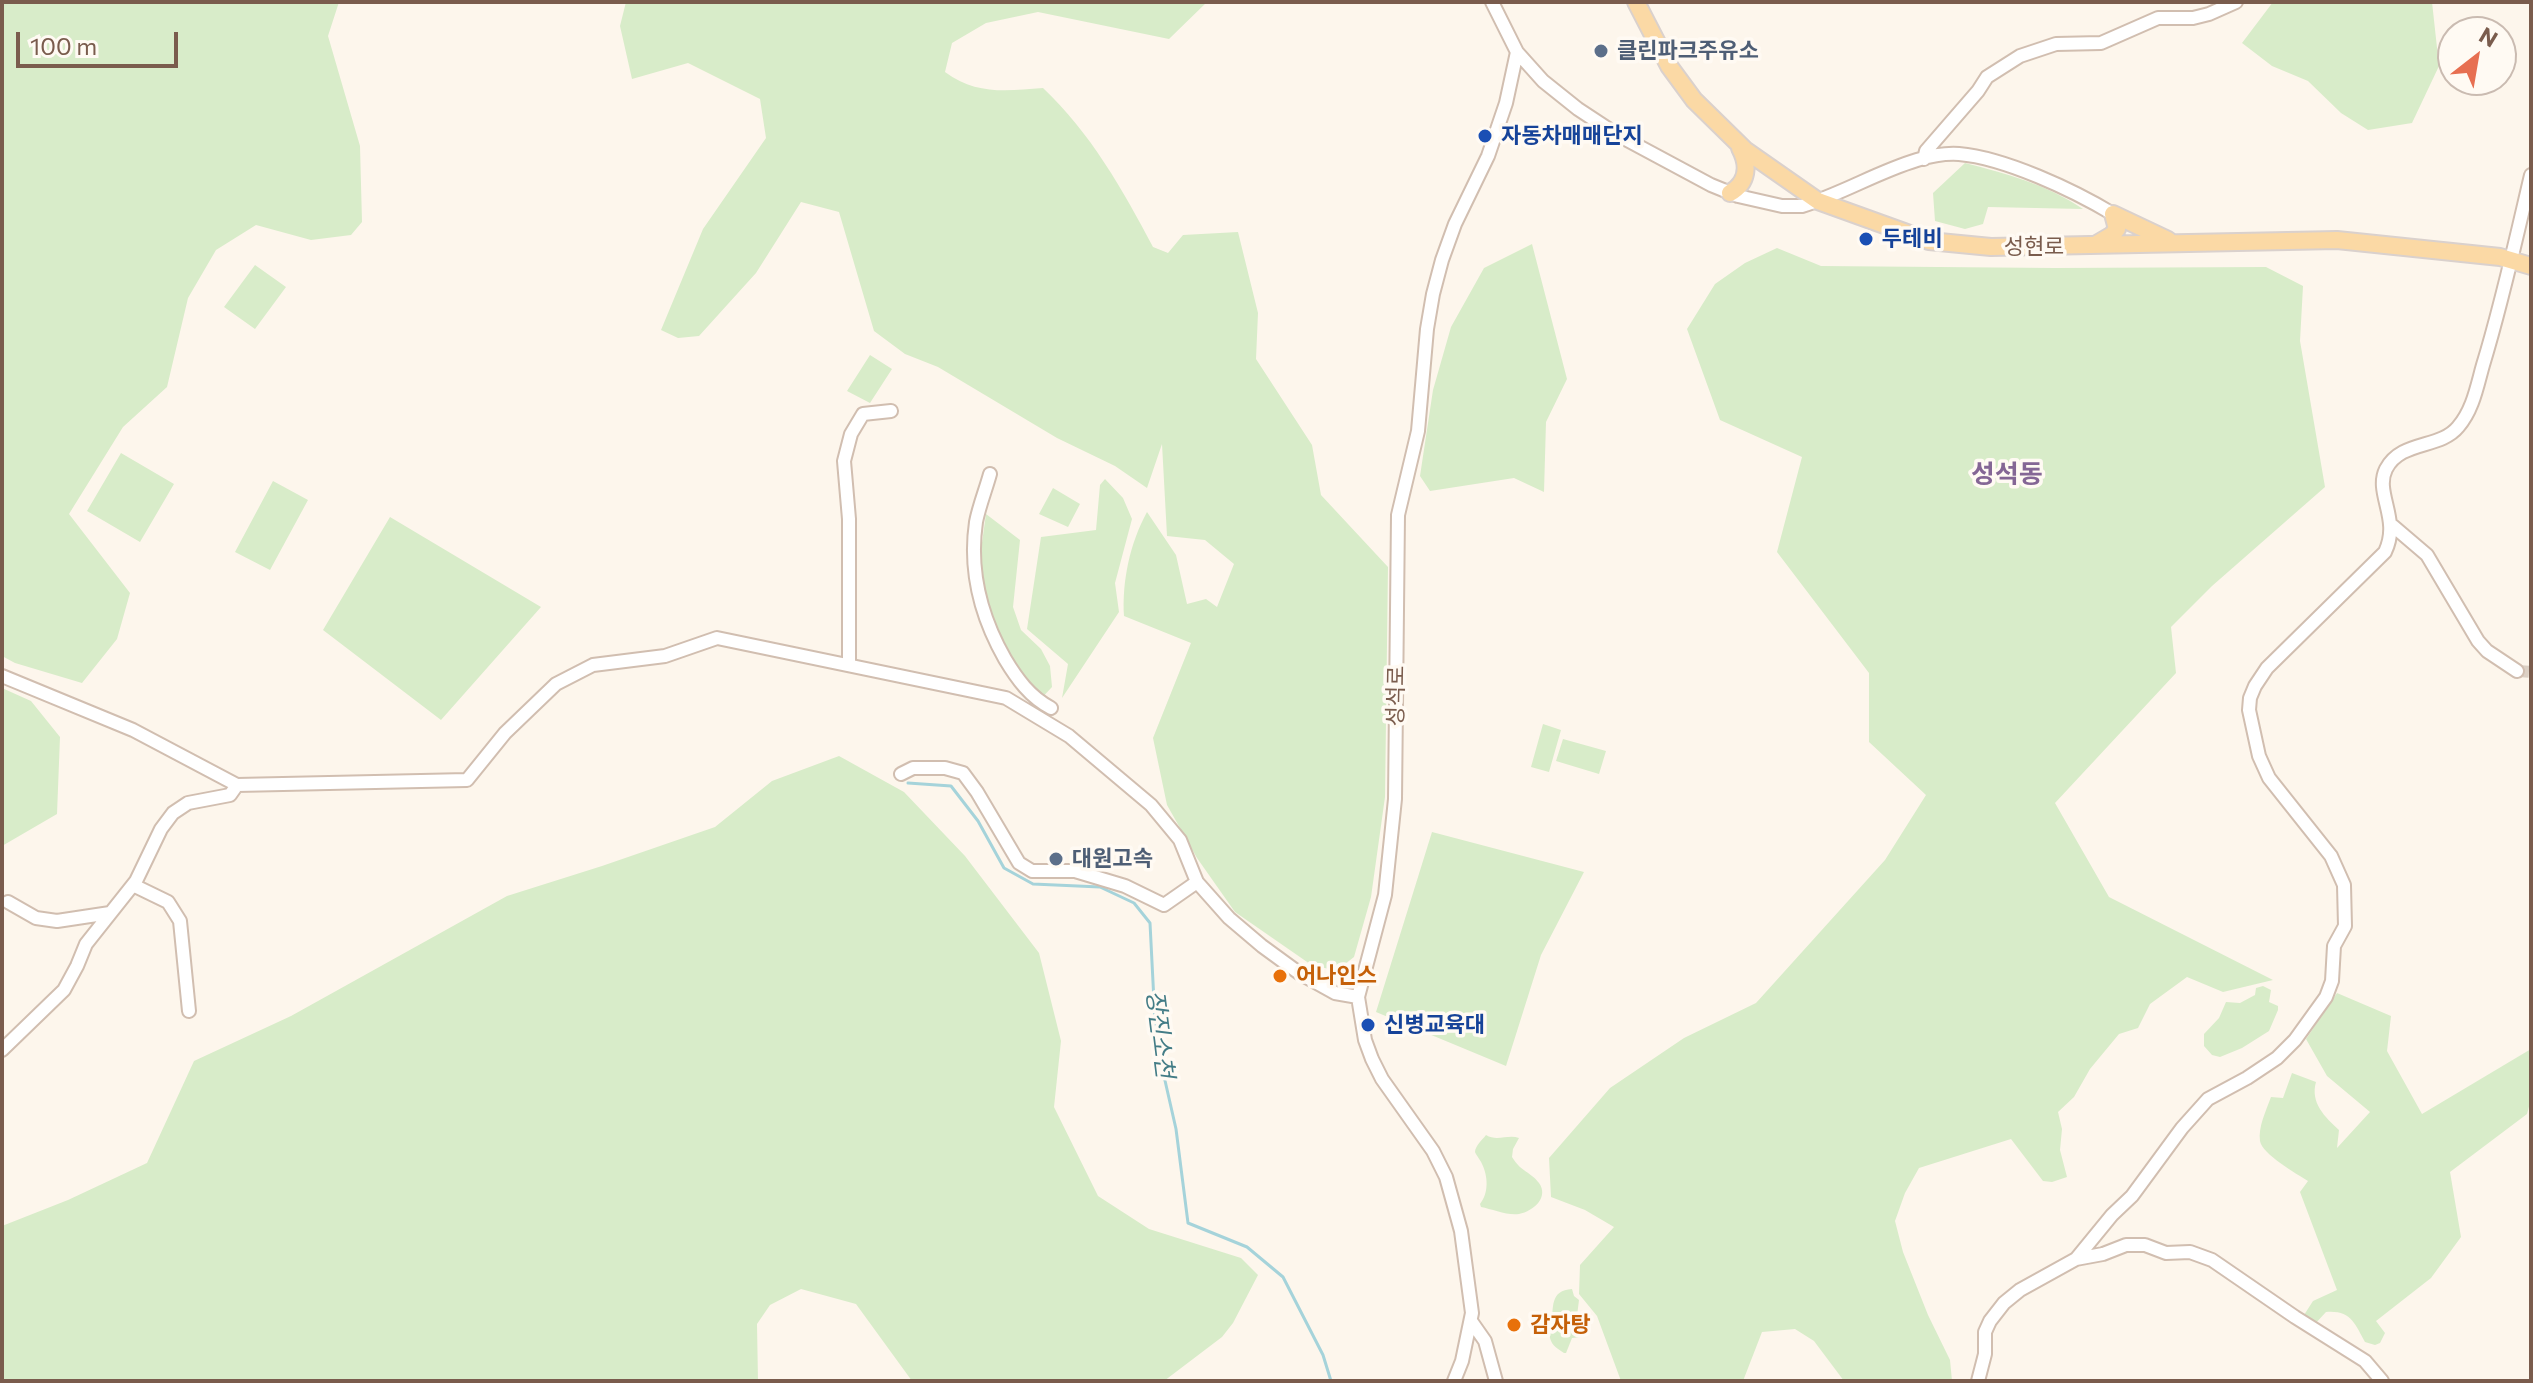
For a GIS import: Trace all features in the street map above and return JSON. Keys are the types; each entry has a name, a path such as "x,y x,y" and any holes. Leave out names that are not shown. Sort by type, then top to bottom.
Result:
{"main road":[{"name":"성현로","path":"1636,2 1669,66 1694,100 1770,169 1818,201 1929,241 1991,247 2337,240 2500,257 2531,266"},
{"path":"1730,193 1737,189 1747,171 1746,159 1735,140"},
{"path":"2113,214 2177,244"},
{"path":"2093,246 2115,232 2117,225 2113,214"}],"street":[{"path":"1492,2 1517,52 1543,81 1616,134 1730,193 1793,207 1818,201 1888,170 1947,154 1985,159 2051,184 2113,214"},
{"path":"1924,159 1926,151 1987,77 2020,56 2056,44 2101,43 2158,18 2193,18 2236,2"},
{"name":"성석로","path":"1454,1381 1471,1321 1470,1289 1461,1231 1446,1177 1425,1139 1377,1069 1365,1040 1358,997 1385,895 1395,799 1398,515 1418,431 1427,329 1442,260 1455,224 1488,156 1506,103 1517,52"},
{"path":"2076,1259 2132,1196 2182,1128 2208,1099 2277,1058 2295,1040 2326,997 2332,981 2334,946 2345,926 2344,885 2331,856 2269,778 2259,756 2249,710 2250,698 2267,668 2385,552 2393,526 2383,481 2384,474 2398,455 2450,435 2467,415 2491,339 2531,175"},
{"path":"849,665 849,519 844,461 851,434 863,414 891,411"},
{"path":"990,474 977,521 974,559 979,601 996,642 1017,679 1038,702 1051,708"},
{"path":"2393,526 2427,555 2478,641 2487,651 2517,671"},
{"path":"2,676 133,730 237,785 467,780 505,733 556,684 593,665 665,656 717,638 1006,698 1069,736 1151,805 1180,840 1197,882 1229,918 1287,964 1335,993 1358,997"},
{"path":"901,774 913,768 945,768 963,773 1019,863 1032,871 1075,871 1125,886 1164,905 1197,882"},
{"path":"2,1050 64,990 86,944 133,885 161,829 173,813 188,803 230,795 237,785"},
{"path":"133,885 168,902 180,921 189,1011"},
{"path":"8,902 36,918 57,921 110,913"},
{"path":"1978,1381 1985,1354 1985,1332 2004,1303 2020,1290 2076,1259 2103,1254 2126,1245 2145,1245 2166,1253 2190,1252 2212,1260 2365,1361 2382,1381"},
{"path":"1471,1321 1485,1341 1496,1381"}],"green space":[{"path":"2,2 339,2 328,36 360,146 362,222 351,235 311,240 256,225 216,250 188,298 167,387 123,427 69,514 130,593 117,639 82,683 15,663 2,656"},
{"path":"626,2 1207,2 1169,39 1038,12 986,23 952,43 945,72 968,85 992,90 1043,88 1091,143 1153,247 1168,253 1183,235 1238,232 1258,313 1256,359 1312,445 1321,495 1388,567 1385,797 1371,897 1354,957 1336,971 1310,964 1235,912 1197,858 1167,805 1153,738 1191,643 1124,616 1126,576 1132,549 1147,512 1176,555 1187,604 1206,599 1217,607 1234,564 1205,540 1167,536 1162,444 1147,488 1115,466 1057,438 938,367 905,354 874,331 839,212 801,202 756,273 699,336 678,338 661,330 703,229 766,138 760,99 688,63 632,79 620,26"},
{"path":"2273,2 2432,2 2437,70 2412,123 2368,130 2341,113 2308,81 2272,66 2242,43"},
{"path":"1965,163 2040,186 2083,209 1988,207 1983,224 1965,229 1935,221 1933,193"},
{"path":"1532,244 1567,379 1546,422 1544,492 1514,478 1430,491 1420,476 1433,390 1451,327 1484,268"},
{"path":"1777,248 1821,266 2266,267 2303,286 2300,341 2325,487 2212,586 2171,627 2176,673 2055,803 2109,897 2273,980 2223,992 2187,977 2150,1004 2138,1028 2119,1034 2090,1069 2074,1097 2058,1112 2062,1129 2060,1150 2067,1177 2052,1182 2043,1181 2011,1139 1919,1168 1905,1193 1895,1221 1903,1252 1950,1360 1952,1381 1844,1381 1814,1341 1795,1329 1762,1332 1743,1381 1621,1381 1597,1316 1579,1294 1580,1265 1614,1227 1585,1210 1551,1197 1549,1158 1610,1088 1684,1038 1756,1003 1885,860 1926,795 1869,742 1869,673 1777,552 1802,457 1720,420 1687,329 1715,284 1745,263"},
{"path":"255,265 286,287 255,329 224,307"},
{"path":"870,355 892,369 870,403 847,391"},
{"path":"121,453 174,484 140,542 87,511"},
{"path":"1105,479 1123,498 1132,519 1115,583 1119,612 1062,698 1068,664 1027,629 1041,537 1096,530 1100,485"},
{"path":"273,481 308,500 270,570 235,552"},
{"path":"1053,488 1080,504 1068,527 1039,514"},
{"path":"986,514 1020,540 1013,607 1021,630 1041,649 1050,666 1052,687 1038,702 1001,650 984,597 980,557"},
{"path":"390,517 541,607 441,720 323,630"},
{"path":"2,688 31,701 60,737 57,814 2,846"},
{"path":"1543,724 1561,730 1549,772 1531,767"},
{"path":"1563,739 1606,751 1599,774 1556,761"},
{"path":"839,756 904,792 965,856 1039,953 1061,1041 1054,1107 1098,1196 1149,1229 1241,1258 1258,1275 1233,1323 1222,1337 1164,1381 912,1381 856,1304 801,1289 770,1305 757,1324 758,1381 2,1381 2,1226 68,1200 147,1163 194,1061 291,1016 507,896 715,827 772,781"},
{"path":"1432,832 1584,872 1541,955 1506,1066 1376,1012"},
{"path":"2263,986 2271,990 2269,1002 2278,1006 2269,1031 2242,1048 2220,1057 2212,1055 2204,1046 2204,1034 2219,1018 2226,1002 2240,1003 2255,995 2256,988"},
{"path":"2337,993 2391,1016 2387,1051 2422,1114 2531,1049 2531,1099 2527,1114 2450,1172 2461,1237 2431,1278 2376,1321 2385,1333 2380,1343 2375,1345 2365,1342 2351,1320 2341,1313 2326,1312 2314,1325 2300,1316 2313,1301 2337,1290 2300,1192 2308,1181 2273,1158 2260,1141 2261,1125 2271,1097 2283,1098 2292,1073 2316,1082 2317,1103 2339,1130 2337,1148 2370,1112 2327,1076 2306,1039"},
{"path":"1486,1135 1519,1138 1512,1157 1542,1188 1541,1198 1530,1210 1515,1214 1481,1207 1486,1179 1475,1152"},
{"path":"1572,1289 1579,1300 1577,1316 1580,1320 1575,1328 1579,1326 1584,1329 1582,1337 1572,1338 1564,1353 1550,1338 1553,1306 1556,1296"}],"waterway":[{"name":"장진소천","path":"908,783 951,786 978,821 1004,868 1033,884 1100,887 1134,903 1150,923 1156,1041 1176,1129 1188,1223 1247,1247 1283,1277 1323,1355 1331,1381"}],"tunnel":[{"path":"2517,671 2531,672"}],"place":[{"name":"클린파크주유소","path":"1601,51"},
{"name":"자동차매매단지","path":"1485,136"},
{"name":"두테비","path":"1866,239"},
{"name":"대원고속","path":"1056,859"},
{"name":"어나인스","path":"1280,976"},
{"name":"신병교육대","path":"1368,1025"},
{"name":"감자탕","path":"1514,1325"}],"district":[{"name":"성석동","path":"2007,474"}]}
